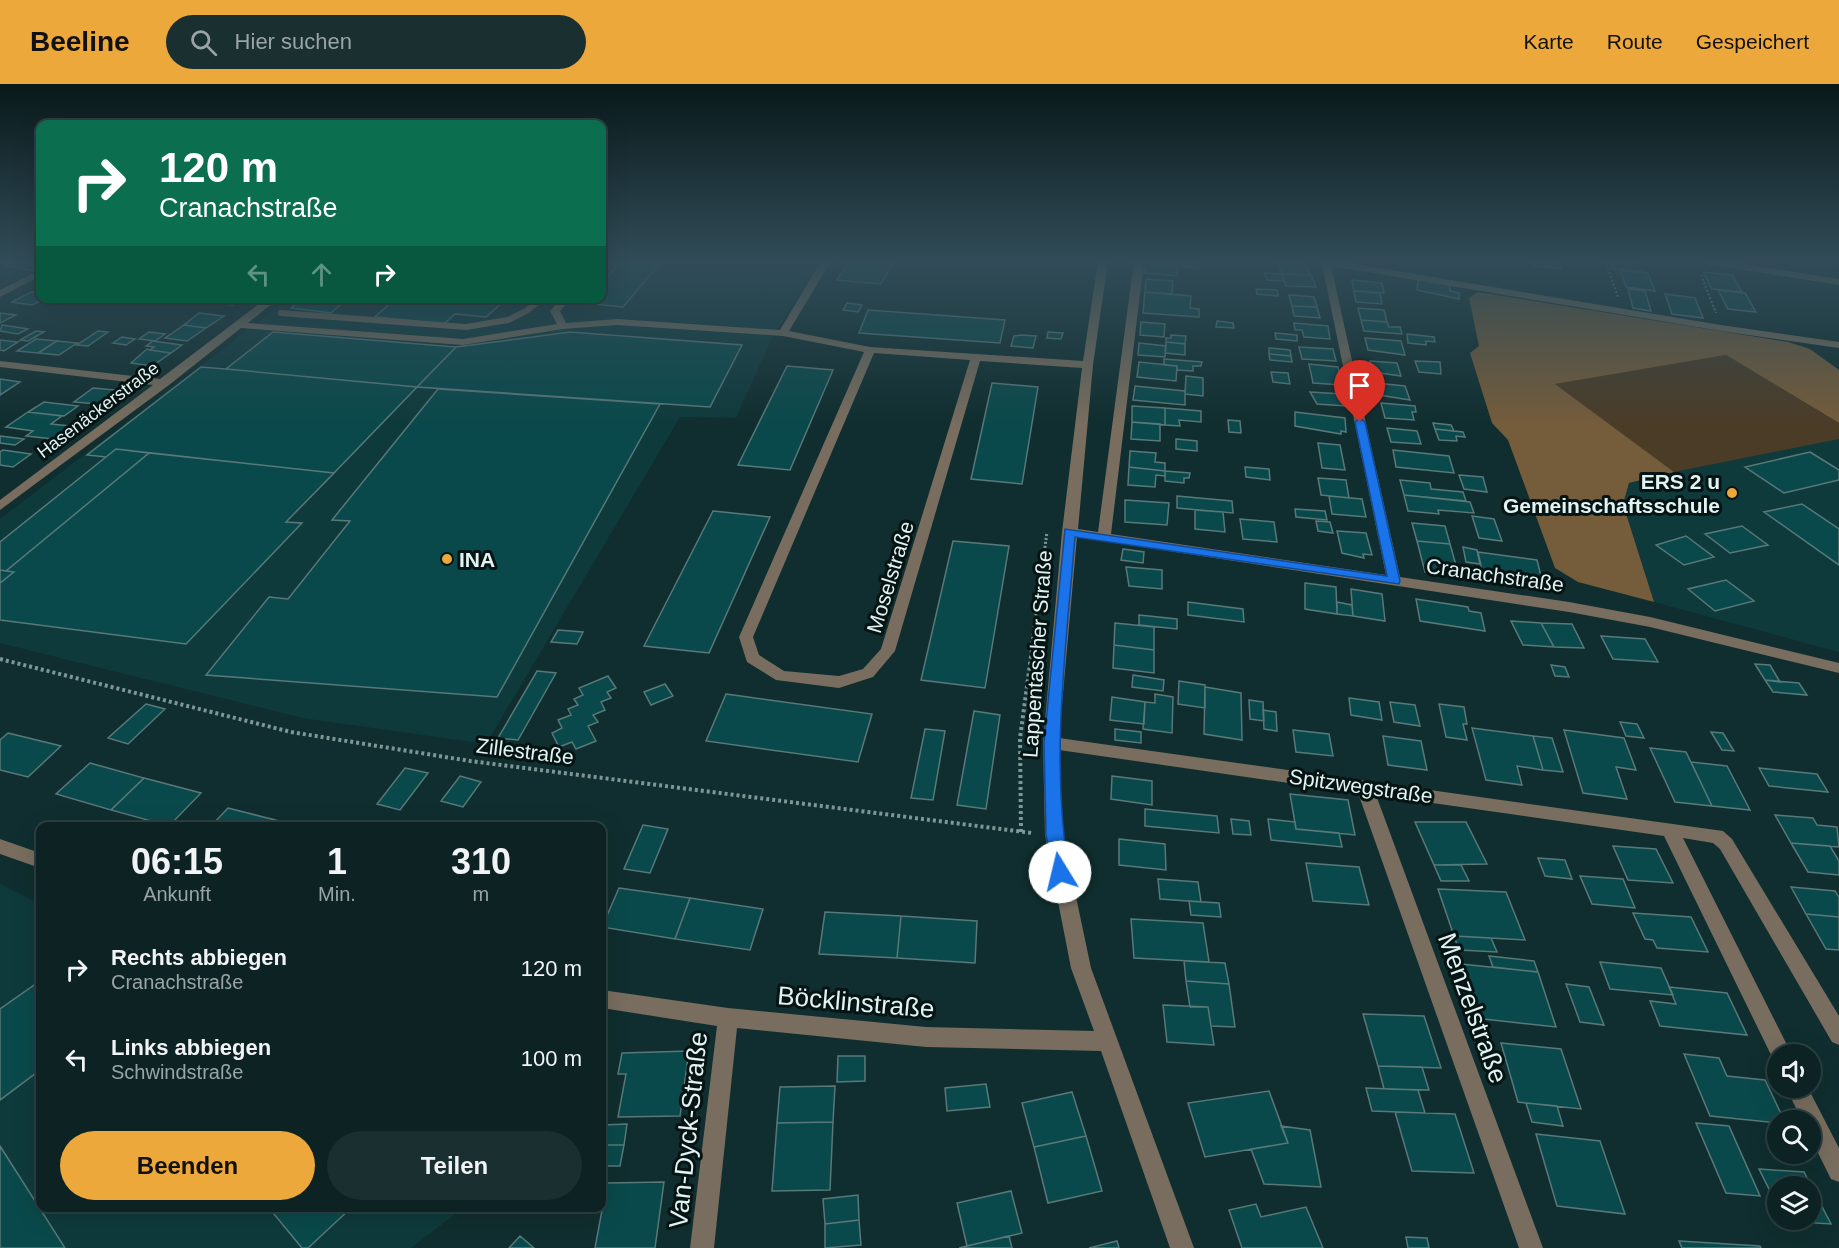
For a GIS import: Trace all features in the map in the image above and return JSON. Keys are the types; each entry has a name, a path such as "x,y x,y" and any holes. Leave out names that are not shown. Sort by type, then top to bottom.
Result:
{"street":[{"name":"Hasenäckerstraße","path":"0,506 252,315"},
{"path":"557,315 563,326"},
{"path":"783,333 794,315"},
{"name":"Lappentascher Straße","path":"1095,315 1069,532 1051,743 1054,835 1081,968 1182,1248"},
{"path":"1104,537 1132,315"},
{"path":"1336,315 1394,581"},
{"path":"1650,315 1839,345"},
{"path":"240,325 442,342 503,337 563,326 617,322 783,333 870,350 1088,365"},
{"name":"Moselstraße","path":"870,350 746,637 752,658 781,676 839,682 868,673 888,651 976,357"},
{"path":"0,364 165,383"},
{"name":"Cranachstraße","path":"1069,532 1569,607 1650,622 1839,668"},
{"name":"Spitzwegstraße","path":"1051,743 1717,836 1726,844 1839,1035"},
{"name":"Menzelstraße","path":"1364,786 1531,1248"},
{"path":"1670,830 1776,1044"},
{"path":"0,846 36,860"},
{"name":"Böcklinstraße","path":"606,1000 728,1018 926,1037 1108,1041"},
{"name":"Van-Dyck-Straße","path":"702,1248 712,1136 728,1018"},
{"path":"1803,1098 1832,1145 1839,1171"}],"lane":[{"path":"308,315 462,328 519,315"}],"path":[{"name":"Zillestraße","path":"0,659 291,732 470,761 1054,835"}],"shaded area":[{"path":"267,315 786,315 770,342 736,418 680,417 486,744 302,718 0,643 0,519"},
{"path":"1473,315 1623,315 1788,342 1810,349 1839,370 1839,423 1726,355 1555,384 1674,472 1629,483 1623,504 1654,602 1578,582 1555,568 1508,440 1492,423 1470,353 1479,346"},
{"path":"1726,355 1839,423 1839,439 1674,472 1554,384"},
{"name":"ERS 2 u Gemeinschaftsschule","path":"1554,384 1839,423 1839,652 1654,602 1623,503 1629,483 1673,472"},
{"path":"0,884 36,902 36,1212 458,1212 411,1248 0,1248"}],"building":[{"path":"0,315 15,315 0,323"},
{"path":"196,315 224,316 206,328 184,325"},
{"path":"377,315 454,315 444,324 375,317"},
{"path":"866,315 941,315 1005,320 1000,343 859,333"},
{"path":"1319,315 1320,318 1294,316"},
{"path":"1360,315 1385,315 1387,322 1361,320"},
{"path":"1682,315 1702,315 1703,318"},
{"path":"1361,320 1387,322 1389,327 1400,327 1402,334 1364,331"},
{"path":"1217,321 1233,323 1234,328 1216,327"},
{"path":"1141,322 1165,324 1164,337 1140,335"},
{"path":"1294,323 1328,326 1330,339 1304,337 1302,330 1295,330"},
{"path":"2,325 28,329 18,334 0,331"},
{"path":"184,325 206,328 187,341 165,338"},
{"path":"36,331 44,332 28,341 20,340"},
{"path":"98,331 108,332 88,346 77,345"},
{"path":"149,332 165,334 155,341 139,339"},
{"path":"273,332 456,347 417,387 226,369"},
{"path":"570,332 742,345 710,407 417,387 456,347"},
{"path":"1048,332 1063,333 1061,339 1047,338"},
{"path":"1275,333 1297,335 1297,341 1276,339"},
{"path":"1407,334 1434,337 1435,342 1426,341 1426,345 1408,343"},
{"path":"1171,335 1186,336 1185,344 1166,342 1166,338 1171,338"},
{"path":"1014,336 1036,336 1033,348 1011,346"},
{"path":"122,337 135,339 126,345 113,343"},
{"path":"1365,338 1401,341 1405,355 1368,350"},
{"path":"36,339 57,341 38,353 17,351"},
{"path":"0,340 18,342 4,351 0,350"},
{"path":"57,341 77,343 59,355 38,353"},
{"path":"153,341 182,345 171,353 150,350 154,347 146,346"},
{"path":"1166,342 1185,344 1185,355 1165,353"},
{"path":"1139,343 1166,346 1165,357 1138,355"},
{"path":"1299,347 1333,349 1336,361 1302,359"},
{"path":"1269,348 1290,350 1291,356 1269,354"},
{"path":"147,349 171,353 152,366 131,363"},
{"path":"1269,354 1291,356 1292,362 1270,360"},
{"path":"1164,359 1202,362 1201,366 1193,366 1193,371 1177,370 1177,366 1164,365"},
{"path":"1370,361 1397,363 1401,376 1373,372"},
{"path":"1415,361 1440,362 1441,374 1419,372"},
{"path":"1139,362 1177,366 1176,381 1137,377"},
{"path":"1309,364 1338,367 1342,385 1313,383"},
{"path":"787,366 833,370 790,470 738,465"},
{"path":"201,367 417,387 334,473 116,449 106,457 87,455"},
{"path":"1271,372 1288,373 1290,384 1273,382"},
{"path":"1186,376 1203,378 1203,396 1185,394"},
{"path":"0,379 20,382 0,395"},
{"path":"992,383 1038,387 1022,484 971,479"},
{"path":"1376,383 1405,386 1410,400 1379,395"},
{"path":"1135,386 1185,391 1185,405 1133,400"},
{"path":"93,388 116,390 98,404 74,402"},
{"name":"INA","path":"438,389 660,404 497,697 206,675 269,597 288,599 350,521 332,520"},
{"path":"1310,392 1343,394 1346,406 1317,404"},
{"path":"44,402 78,406 64,416 28,412"},
{"path":"1381,403 1415,406 1416,412 1412,412 1414,420 1385,418"},
{"path":"1132,406 1165,408 1165,425 1132,422"},
{"path":"1165,408 1201,411 1201,422 1179,420 1180,426 1165,425"},
{"path":"28,412 62,416 51,424 71,426 53,439 26,436 33,431 6,427"},
{"path":"1295,412 1345,418 1346,432 1341,431 1341,434 1295,426"},
{"path":"1228,420 1240,421 1241,433 1229,432"},
{"path":"1132,422 1160,424 1160,441 1131,439"},
{"path":"1433,423 1451,425 1454,431 1435,429"},
{"path":"1387,428 1417,431 1421,444 1391,442"},
{"path":"1435,429 1463,432 1465,437 1456,436 1457,441 1439,440"},
{"path":"0,436 24,439 15,445 0,443"},
{"path":"1176,439 1197,441 1197,451 1176,449"},
{"path":"1318,443 1340,445 1345,470 1322,468"},
{"path":"116,449 149,453 6,571 0,570 0,542"},
{"path":"3,450 31,454 13,467 0,465 0,452"},
{"path":"1393,450 1449,456 1454,473 1396,467"},
{"path":"1130,451 1156,453 1155,462 1165,463 1165,471 1129,467"},
{"path":"1810,452 1839,470 1839,480 1784,493 1745,467"},
{"path":"149,453 334,473 286,522 302,523 186,644 0,620 0,583 14,572 6,571"},
{"path":"1129,467 1165,471 1165,476 1156,475 1155,487 1128,485"},
{"path":"1245,467 1269,469 1270,480 1246,477"},
{"path":"1165,471 1190,473 1189,478 1184,478 1184,483 1165,481"},
{"path":"1459,475 1483,477 1487,492 1464,489"},
{"path":"1318,478 1346,480 1349,498 1321,495"},
{"path":"1400,480 1430,483 1431,489 1463,492 1466,501 1404,495"},
{"path":"1404,495 1470,502 1474,513 1438,510 1439,514 1408,511"},
{"path":"1177,496 1232,501 1233,513 1177,508"},
{"path":"1329,496 1362,499 1366,517 1332,514"},
{"path":"1125,500 1169,503 1167,525 1125,522"},
{"path":"1802,504 1839,529 1839,565 1764,512"},
{"path":"1295,509 1325,511 1327,520 1296,517"},
{"path":"1195,510 1223,512 1225,532 1195,529"},
{"path":"713,511 770,517 709,653 644,646"},
{"path":"1472,516 1494,519 1502,541 1479,538"},
{"path":"1240,519 1274,522 1277,542 1243,539"},
{"path":"1316,521 1330,522 1333,533 1318,531"},
{"path":"1412,523 1445,526 1450,544 1417,541"},
{"path":"1742,526 1768,545 1730,553 1705,534"},
{"path":"1337,531 1366,533 1372,555 1363,554 1364,558 1342,553"},
{"path":"1686,536 1714,557 1684,565 1656,545"},
{"path":"953,541 1009,546 985,688 921,680"},
{"path":"1417,541 1450,544 1459,576 1425,572"},
{"path":"1463,547 1477,550 1480,564 1466,562"},
{"path":"1123,549 1144,552 1143,563 1121,560"},
{"path":"1478,552 1537,560 1543,584 1483,575"},
{"path":"1126,567 1162,570 1162,589 1129,586"},
{"path":"0,570 6,571 14,572 0,583"},
{"path":"1726,580 1754,601 1715,611 1688,589"},
{"path":"1305,583 1336,587 1337,614 1305,609"},
{"path":"1351,589 1382,594 1385,621 1353,616"},
{"path":"1416,599 1468,607 1469,611 1481,613 1485,631 1420,621"},
{"path":"1188,602 1243,609 1244,622 1188,615"},
{"path":"1337,602 1352,605 1353,616 1337,614"},
{"path":"1139,615 1177,619 1177,629 1139,625"},
{"path":"1511,621 1541,623 1554,647 1523,645"},
{"path":"1115,623 1154,627 1154,650 1114,645"},
{"path":"1541,623 1572,624 1584,648 1554,647"},
{"path":"558,630 583,632 577,644 551,642"},
{"path":"1601,636 1645,639 1658,662 1613,659"},
{"path":"1114,645 1154,650 1154,673 1113,668"},
{"path":"1755,664 1770,665 1780,682 1765,680"},
{"path":"1551,665 1565,667 1569,677 1555,676"},
{"path":"537,671 556,673 518,740 498,738"},
{"path":"1133,675 1164,680 1163,691 1132,687"},
{"path":"608,676 616,688 607,692 611,698 601,702 605,710 593,715 598,722 588,726 596,741 576,749 572,742 559,747 552,733 562,728 558,720 571,715 568,709 578,705 574,699 583,695 579,688"},
{"path":"1765,680 1799,683 1807,695 1773,692"},
{"path":"1179,681 1205,685 1205,708 1178,704"},
{"path":"665,684 673,696 651,705 644,692"},
{"path":"1205,687 1241,693 1242,740 1204,734"},
{"path":"726,694 872,714 858,762 706,741"},
{"path":"1155,694 1173,697 1172,733 1143,729 1145,702 1155,703"},
{"path":"1112,697 1145,702 1144,724 1110,720"},
{"path":"1349,698 1379,702 1382,720 1351,715"},
{"path":"1249,700 1263,702 1264,721 1250,719"},
{"path":"1390,702 1415,705 1420,726 1394,722"},
{"path":"146,704 165,709 128,744 108,738"},
{"path":"1439,704 1464,707 1467,724 1463,724 1467,740 1446,737"},
{"path":"1263,710 1276,712 1277,731 1264,729"},
{"path":"974,711 1000,715 986,809 957,805"},
{"path":"1620,722 1637,724 1644,738 1626,736"},
{"path":"1472,728 1533,736 1543,770 1517,766 1522,785 1486,780"},
{"path":"925,729 945,731 933,800 911,798"},
{"path":"1115,729 1141,732 1141,743 1115,740"},
{"path":"1293,730 1329,734 1333,756 1296,752"},
{"path":"1564,730 1624,738 1636,770 1616,767 1627,799 1583,793"},
{"path":"1711,732 1723,733 1734,751 1722,750"},
{"path":"8,733 61,746 28,777 0,770 0,740"},
{"path":"1383,736 1421,741 1427,770 1388,765"},
{"path":"1533,736 1552,738 1563,772 1543,770"},
{"path":"1650,748 1686,752 1712,806 1675,802"},
{"path":"1691,762 1727,766 1750,810 1712,806"},
{"path":"90,763 144,778 111,810 56,794"},
{"path":"405,768 428,773 400,810 377,804"},
{"path":"1759,768 1817,774 1828,792 1769,786"},
{"path":"460,776 481,782 463,807 441,801"},
{"path":"1112,776 1152,781 1152,805 1111,799"},
{"path":"144,778 201,793 173,822 154,822 111,810"},
{"path":"1290,794 1348,800 1355,835 1296,829"},
{"path":"228,808 283,822 215,822"},
{"path":"1145,809 1217,816 1219,833 1145,826"},
{"path":"1775,815 1813,818 1817,825 1837,827 1839,847 1791,843"},
{"path":"1231,819 1249,821 1251,835 1233,834"},
{"path":"1268,819 1295,822 1296,829 1339,833 1342,847 1271,840"},
{"path":"1415,822 1466,822 1487,864 1434,865"},
{"path":"643,825 668,829 650,873 624,869"},
{"path":"1119,839 1165,844 1166,870 1119,865"},
{"path":"1791,843 1830,846 1839,861 1839,875 1808,872"},
{"path":"1613,846 1656,849 1673,883 1628,880"},
{"path":"1538,858 1565,860 1572,879 1545,876"},
{"path":"1306,863 1359,867 1369,905 1313,901"},
{"path":"1434,865 1461,865 1469,881 1441,881"},
{"path":"1580,876 1623,879 1635,908 1592,904"},
{"path":"1158,879 1198,882 1201,902 1160,899"},
{"path":"1791,887 1835,891 1839,897 1839,917 1806,914"},
{"path":"619,888 690,898 675,939 606,928 606,918"},
{"path":"1438,889 1506,892 1525,940 1454,936"},
{"path":"690,898 763,909 750,950 675,939"},
{"path":"1189,901 1219,903 1221,917 1191,915"},
{"path":"825,912 901,916 897,958 819,954"},
{"path":"1633,913 1691,917 1708,952 1657,948 1653,940 1645,939"},
{"path":"1806,914 1839,917 1839,950 1826,949"},
{"path":"901,916 977,921 975,963 897,958"},
{"path":"1131,919 1203,923 1209,962 1134,958"},
{"path":"1454,936 1491,938 1497,952 1459,950"},
{"path":"1489,956 1534,961 1538,972 1493,967"},
{"path":"1184,961 1225,963 1229,984 1186,981"},
{"path":"1600,962 1661,968 1673,995 1610,989"},
{"path":"1461,964 1538,972 1556,1027 1475,1018"},
{"path":"1186,981 1229,984 1235,1027 1211,1026 1208,1007 1190,1007"},
{"path":"36,984 36,1073 0,1100 0,1009"},
{"path":"1566,984 1589,987 1604,1025 1580,1022"},
{"path":"1669,987 1727,993 1747,1035 1660,1026 1650,1001 1676,1004"},
{"path":"1163,1005 1208,1007 1214,1045 1167,1042"},
{"path":"1363,1014 1424,1016 1441,1068 1378,1066"},
{"path":"1501,1043 1561,1049 1581,1109 1518,1102"},
{"path":"689,1051 680,1116 618,1117 626,1074 618,1074 622,1053"},
{"path":"1684,1054 1719,1058 1727,1076 1765,1080 1767,1098 1774,1098 1779,1110 1767,1110 1767,1122 1710,1116"},
{"path":"838,1056 865,1056 865,1081 837,1082"},
{"path":"1378,1066 1422,1067 1429,1090 1384,1089"},
{"path":"986,1084 990,1107 947,1111 945,1088"},
{"path":"835,1086 833,1122 777,1123 780,1087"},
{"path":"1366,1088 1418,1090 1425,1113 1372,1111"},
{"path":"1269,1091 1288,1143 1205,1157 1188,1103"},
{"path":"1072,1092 1086,1136 1034,1147 1022,1103"},
{"path":"1526,1103 1557,1106 1563,1126 1532,1122"},
{"path":"1395,1112 1455,1114 1474,1173 1412,1171"},
{"path":"833,1122 830,1190 772,1191 777,1123"},
{"path":"1696,1123 1729,1126 1760,1196 1726,1193"},
{"path":"627,1124 624,1145 606,1145 606,1125"},
{"path":"1281,1126 1310,1130 1321,1187 1264,1184 1251,1149 1288,1143"},
{"path":"1536,1134 1600,1141 1625,1214 1557,1206"},
{"path":"1086,1136 1102,1191 1048,1203 1034,1147"},
{"path":"606,1145 624,1145 620,1166 606,1166"},
{"path":"0,1146 36,1202 36,1212 42,1212 65,1248 0,1248"},
{"path":"1759,1169 1804,1172 1806,1176 1767,1176 1767,1185"},
{"path":"664,1182 655,1248 595,1248 602,1212 606,1212 607,1183"},
{"path":"1011,1191 1022,1233 967,1246 957,1203"},
{"path":"858,1195 859,1220 825,1224 823,1199"},
{"path":"1256,1204 1261,1217 1306,1207 1323,1248 1242,1248 1229,1210"},
{"path":"1821,1205 1831,1224 1821,1223"},
{"path":"272,1212 347,1212 308,1248 302,1248"},
{"path":"859,1220 861,1245 825,1248 825,1224"},
{"path":"520,1236 534,1248 509,1248"},
{"path":"1009,1236 1012,1248 959,1248 967,1246"},
{"path":"1406,1237 1427,1238 1429,1248 1408,1248"},
{"path":"1117,1241 1119,1248 1089,1248"},
{"path":"1679,1241 1760,1246 1761,1248 1682,1248"}],"place":[{"name":"ERS 2 u Gemeinschaftsschule","path":"1732,493"},
{"name":"INA","path":"447,559"}],"route":[{"path":"1060,872 1054,835 1051,743 1069,532 1394,581 1360,422"}]}
